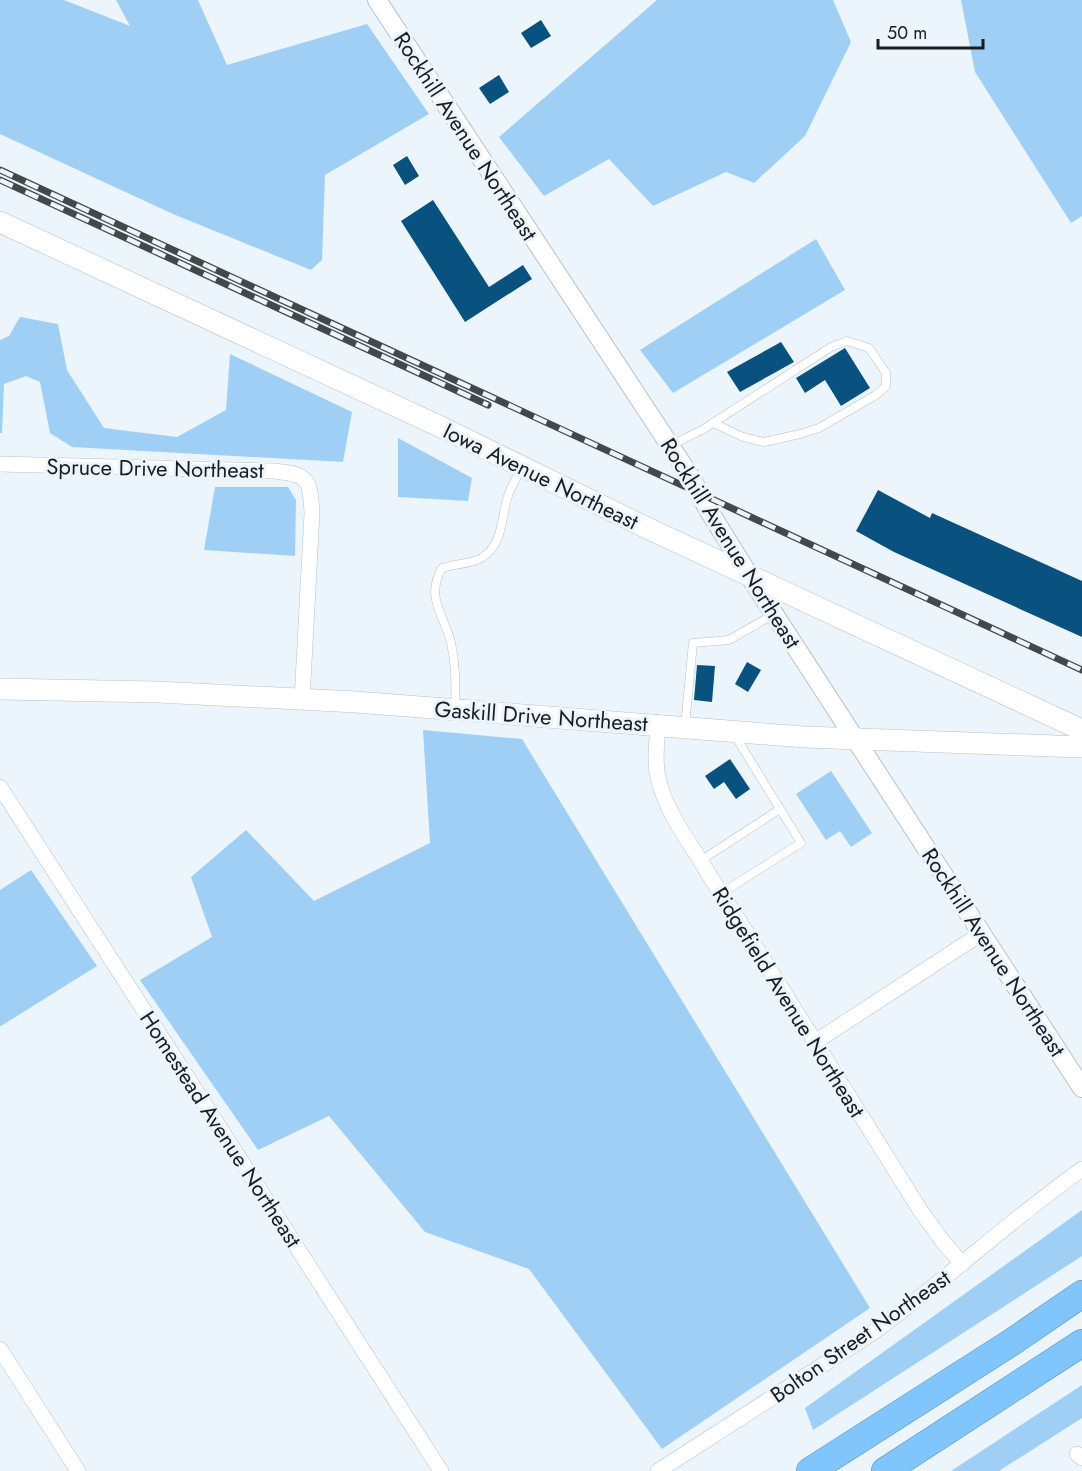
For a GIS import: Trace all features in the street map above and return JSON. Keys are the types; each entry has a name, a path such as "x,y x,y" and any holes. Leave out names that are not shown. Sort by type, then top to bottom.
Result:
{"highway":[{"path":"810,1471 1082,1294"},
{"path":"885,1471 1082,1343"}],"main road":[{"name":"Iowa Avenue Northeast","path":"0,222 292,357 750,577 1082,730"},
{"name":"Gaskill Drive Northeast","path":"0,689 158,692 455,710 855,739 1082,747"}],"street":[{"name":"Rockhill Avenue Northeast","path":"377,0 692,479 750,577 1082,1088"},
{"name":"Spruce Drive Northeast","path":"0,464 273,471 290,472 302,477 311,490 312,513 302,700"},
{"name":"Ridgefield Avenue Northeast","path":"658,725 657,766 663,795 676,823 920,1210 962,1264"},
{"name":"Homestead Avenue Northeast","path":"0,787 441,1471"},
{"path":"815,1042 982,933"},
{"name":"Bolton Street Northeast","path":"658,1471 905,1310 1017,1218 1082,1169"},
{"path":"0,1349 78,1471"}],"lane":[{"path":"670,446 713,423 831,347 847,341 869,348 886,373 886,386 876,395 819,428 800,434 764,442 743,437 713,423"},
{"path":"455,710 456,684 451,642 434,592 438,575 442,568 469,563 482,558 493,549 505,513 508,494 522,467"},
{"path":"685,727 693,644 729,640 775,614"},
{"path":"720,894 801,843 733,731"},
{"path":"700,861 780,809"}],"shaded area":[{"path":"0,0 64,0 130,26 116,0 198,0 227,65 367,24 429,114 325,175 322,260 311,270 173,214 0,134"},
{"path":"657,0 833,0 851,42 805,136 754,183 726,172 653,206 609,159 544,196 499,137"},
{"path":"961,0 1082,0 1082,216 1071,223 975,72"},
{"path":"816,239 845,290 673,393 640,350"},
{"path":"20,317 58,324 67,370 104,428 177,437 226,410 230,354 352,412 343,462 72,447 50,433 40,382 26,376 4,384 2,433 0,433 0,340 9,336"},
{"path":"398,438 472,478 468,501 398,497"},
{"path":"215,487 288,487 296,500 295,556 204,550"},
{"path":"423,730 522,739 870,1308 662,1449 529,1269 425,1232 329,1116 258,1150 140,980 212,937 191,877 246,830 314,901 430,843"},
{"path":"831,771 872,833 851,847 840,831 826,840 796,794"},
{"path":"31,870 97,966 0,1026 0,890"},
{"path":"1082,1210 1082,1256 813,1430 805,1408"},
{"path":"1082,1385 1082,1418 999,1471 951,1471"}],"building":[{"path":"541,20 551,36 531,48 521,33"},
{"path":"499,75 509,92 490,104 479,88"},
{"path":"407,156 419,176 405,185 393,165"},
{"path":"433,200 489,287 523,265 532,279 465,322 401,221"},
{"path":"781,342 794,362 740,392 727,372"},
{"path":"845,348 870,388 841,406 825,380 805,393 796,378"},
{"path":"878,490 930,518 932,513 1082,581 1082,637 894,552 856,531"},
{"path":"747,662 761,670 748,692 735,684"},
{"path":"697,665 715,666 712,702 694,700"},
{"path":"730,759 750,789 736,799 724,782 714,789 705,776"}],"railway":[{"path":"0,170 1082,670"},
{"path":"0,180 488,405"}]}
